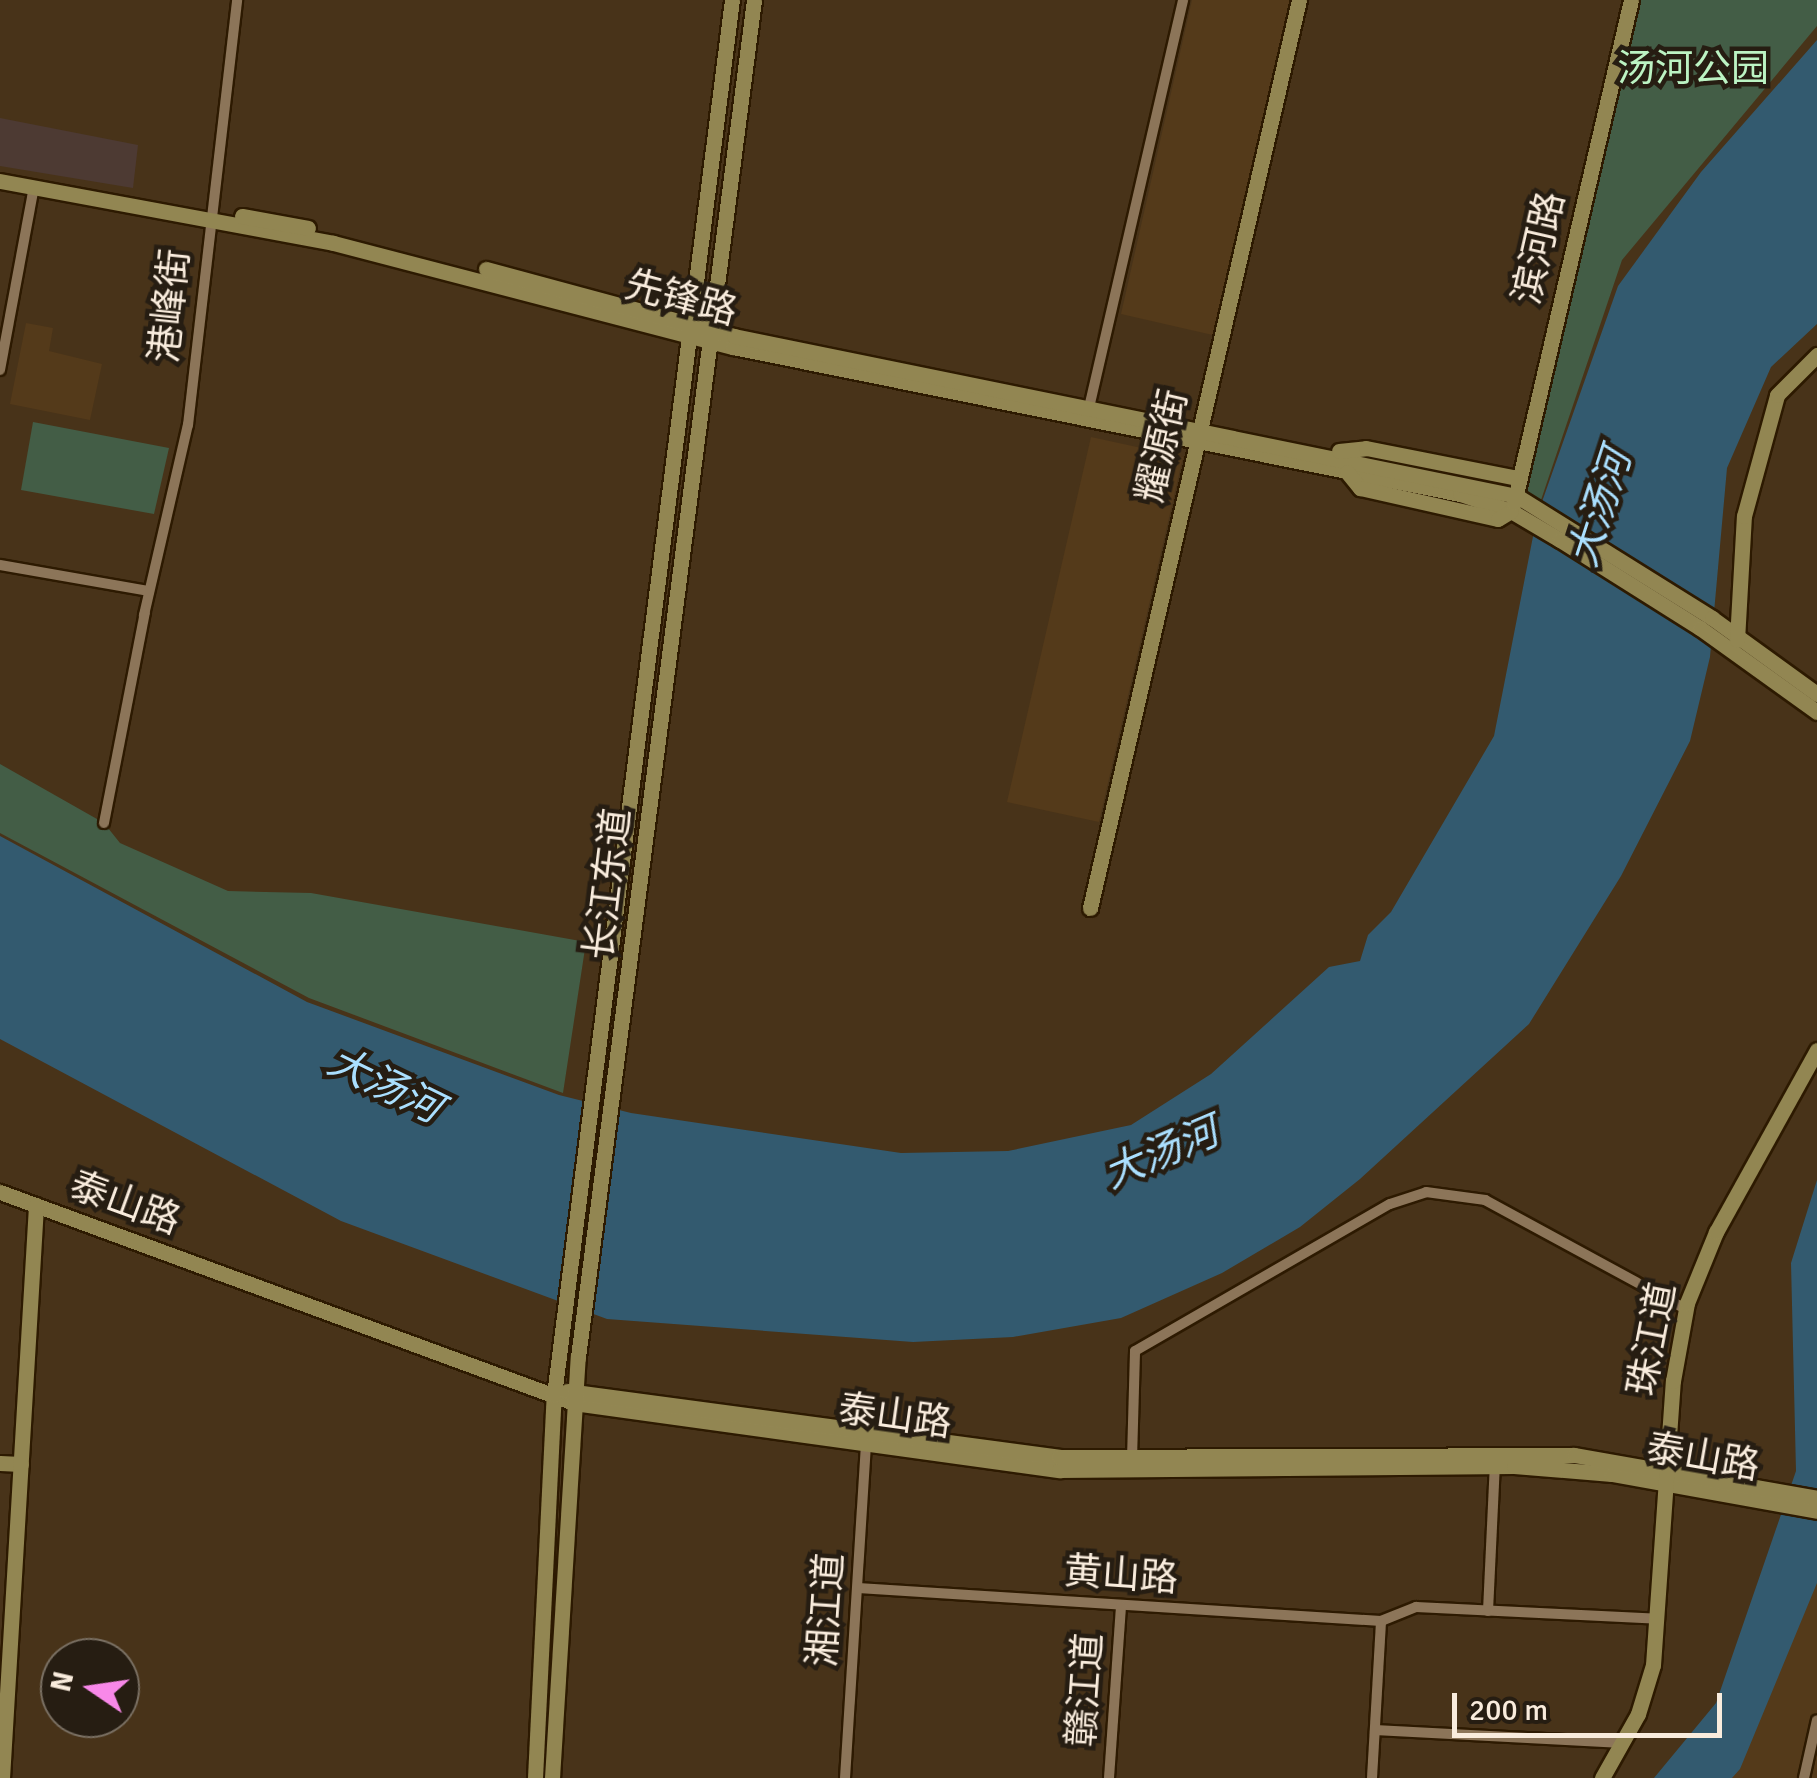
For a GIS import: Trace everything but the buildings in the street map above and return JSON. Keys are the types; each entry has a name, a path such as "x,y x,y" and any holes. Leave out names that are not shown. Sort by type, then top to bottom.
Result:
{"street":[{"name":"港峰街","path":"104,823 144,615 188,425 237,0"},
{"name":"长江东道","path":"535,1778 554,1395 562,1319 732,0"},
{"name":"长江东道","path":"552,1778 575,1396 583,1323 754,0"},
{"path":"1088,412 1182,0"},
{"name":"耀源街","path":"1090,908 1299,0"},
{"name":"滨河路","path":"1514,504 1630,0"},
{"path":"0,172 210,215"},
{"name":"先锋路","path":"0,180 210,215 712,336 1198,433 1347,472 1514,504"},
{"path":"0,370 34,187"},
{"path":"1736,654 1744,516 1777,395 1817,355"},
{"path":"1198,433 1320,452 1514,504 1738,636 1817,694"},
{"path":"1320,452 1366,448 1518,478"},
{"path":"1514,504 1817,712"},
{"path":"0,566 150,587"},
{"name":"珠江道","path":"1602,1778 1624,1744 1648,1690 1658,1619 1665,1476 1686,1309 1716,1232 1817,1050"},
{"name":"泰山路","path":"0,1192 554,1395 866,1445 1059,1470 1132,1463 1495,1465 1665,1476 1817,1511"},
{"path":"1132,1463 1135,1351 1390,1204 1426,1192 1485,1200 1686,1309"},
{"path":"2,1778 36,1205"},
{"path":"575,1396 1060,1458 1132,1463 1500,1452 1817,1498"},
{"name":"湘江道","path":"845,1778 866,1445"},
{"path":"0,1463 22,1464"},
{"path":"1488,1610 1495,1465"},
{"name":"黄山路","path":"858,1588 1381,1621 1416,1607 1658,1619"},
{"name":"赣江道","path":"1109,1778 1121,1606"},
{"path":"1372,1778 1381,1621"},
{"path":"1809,1777 1817,1720"},
{"path":"1375,1730 1624,1744"}],"shaded area":[{"path":"1192,0 1295,0 1217,336 1121,314"},
{"path":"0,118 138,145 133,188 0,166"},
{"path":"26,323 53,328 49,351 102,364 90,420 10,404"},
{"path":"1091,437 1183,457 1099,822 1007,802"},
{"path":"1817,1566 1817,1778 1720,1778"}],"green space":[{"name":"汤河公园","path":"1641,0 1817,0 1817,26 1622,260 1541,500 1525,494"},
{"path":"33,422 169,448 154,514 21,490"},
{"path":"0,764 104,823 120,843 228,891 311,893 586,942 563,1093 309,998 0,833"}],"water":[{"name":"大汤河","path":"1817,40 1817,324 1771,367 1727,468 1710,657 1690,741 1621,876 1529,1024 1360,1179 1300,1227 1222,1273 1121,1318 1013,1337 913,1342 607,1319 341,1221 0,1039 0,836 307,1002 559,1095 631,1113 901,1153 1008,1151 1131,1125 1211,1074 1329,967 1360,961 1368,935 1391,912 1494,736 1537,516 1618,286 1701,172"},
{"path":"1817,1180 1817,1583 1740,1769 1732,1778 1654,1778 1716,1703 1796,1471 1791,1263"}]}
